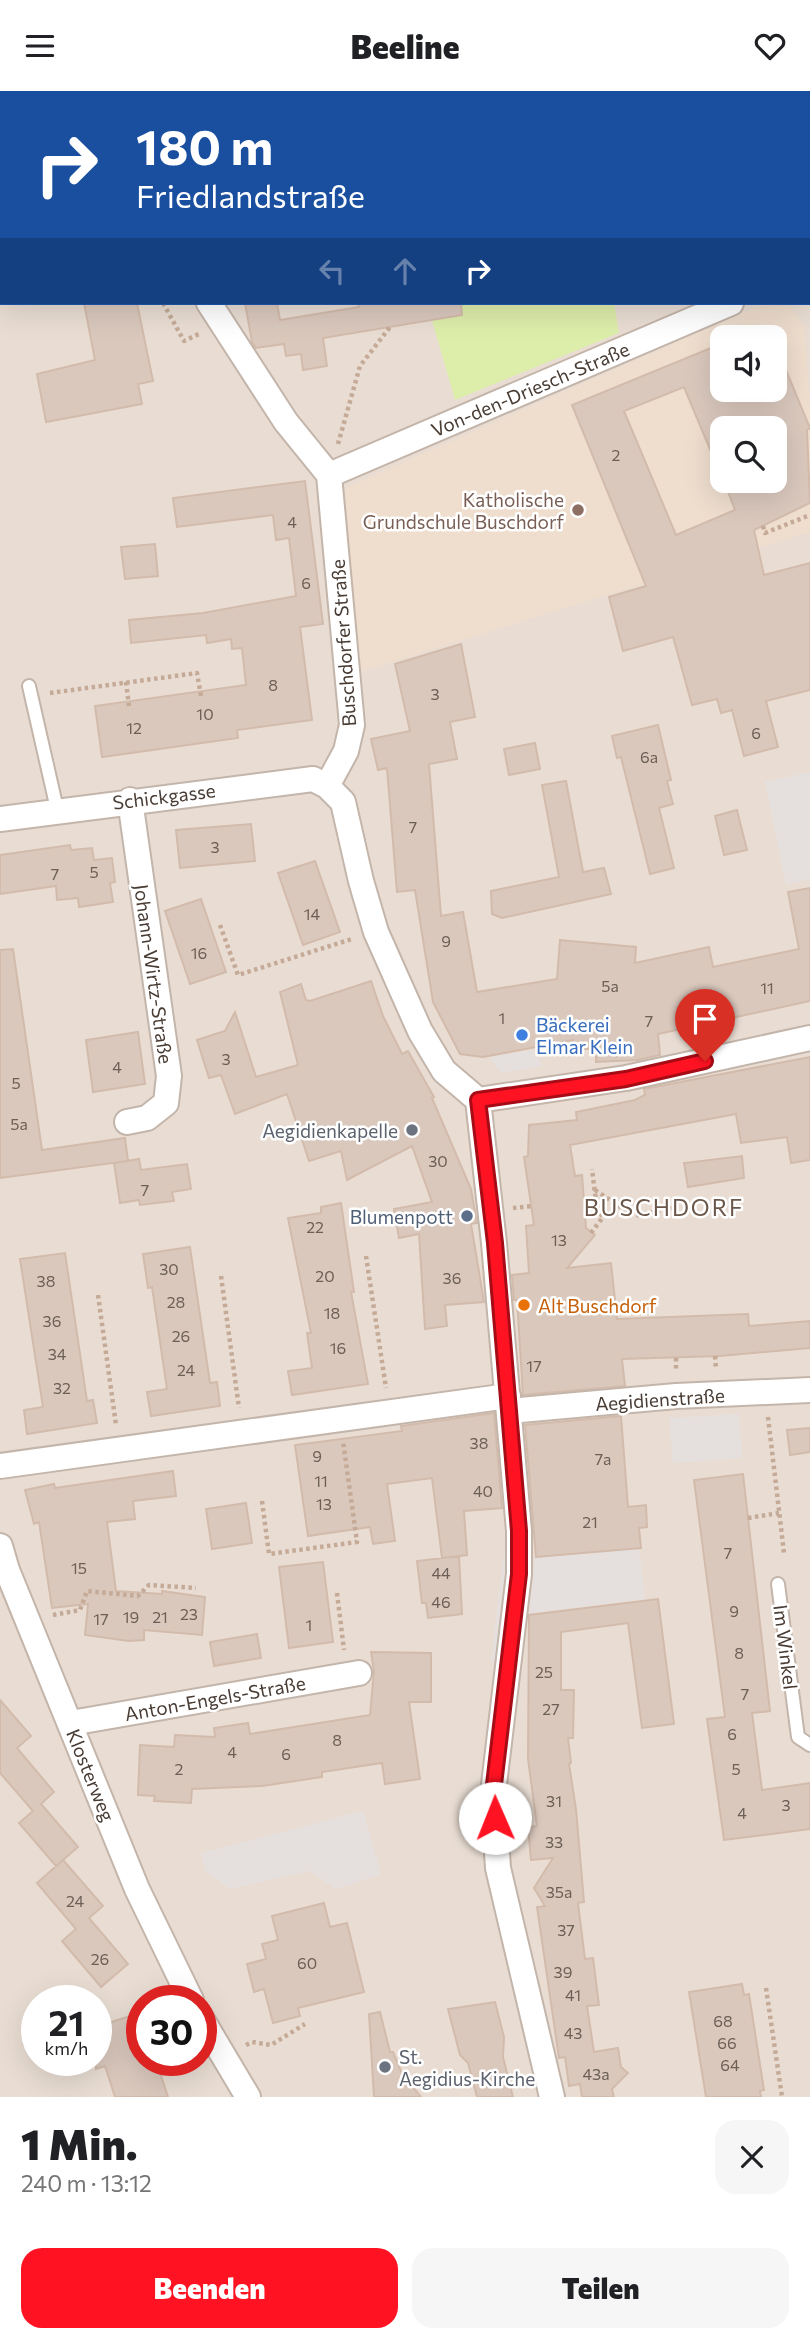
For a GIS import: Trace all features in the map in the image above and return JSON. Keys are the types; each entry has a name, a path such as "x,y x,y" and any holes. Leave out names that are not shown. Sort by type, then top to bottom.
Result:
{"street":[{"name":"Von-den-Driesch-Straße","path":"329,475 726,305"},
{"path":"215,313 286,422 329,475"},
{"name":"Buschdorfer Straße","path":"327,786 346,751 352,725 329,475"},
{"name":"Schickgasse","path":"0,819 57,809 313,779 327,786"},
{"path":"327,786 343,802 360,881 376,932 419,1031 444,1071 478,1100 519,1531 519,1574 493,1793 498,1868 552,2097"},
{"name":"Johann-Wirtz-Straße","path":"127,1122 147,1118 166,1103 169,1076 130,800"},
{"path":"478,1100 626,1079 810,1038"},
{"name":"Aegidienstraße","path":"0,1466 390,1413 509,1404 810,1390"},
{"name":"Klosterweg","path":"0,1546 29,1624 138,1889 184,1985"},
{"name":"Anton-Engels-Straße","path":"71,1723 354,1674"},
{"path":"217,2046 248,2097"}],"lane":[{"path":"30,691 57,809"},
{"name":"Im Winkel","path":"778,1584 798,1737 810,1745"}],"path":[{"path":"164,305 184,341 215,313"},
{"path":"329,475 360,366 390,327"},
{"path":"763,526 765,533 810,515"},
{"path":"30,691 126,683 197,673 201,696"},
{"path":"126,683 129,706"},
{"path":"220,925 238,975 376,932"},
{"path":"591,1233 603,1217 603,1213 597,1210 592,1169"},
{"path":"595,1190 634,1216 677,1207"},
{"path":"584,1201 596,1200"},
{"path":"366,1255 390,1413"},
{"path":"221,1276 243,1433"},
{"path":"98,1296 120,1450"},
{"path":"765,1392 783,1553"},
{"path":"262,1501 269,1554 357,1542 340,1420"},
{"path":"748,1518 779,1513"},
{"path":"29,1624 57,1613 80,1610 87,1591 138,1596 149,1585 196,1588"},
{"path":"337,1593 354,1674"},
{"path":"766,1988 782,2097"},
{"path":"223,2057 253,2042 271,2045 305,2024"}],"shaded area":[{"path":"0,305 810,305 810,2097 0,2097"},
{"name":"Katholische Grundschule Buschdorf","path":"761,305 791,306 804,326 810,406 810,532 359,672 345,488 710,328 710,402 787,402 787,325 716,325"},
{"path":"810,772 810,879 786,885 765,782"},
{"path":"532,1050 543,1066 501,1073 490,1057"},
{"path":"739,1414 742,1458 673,1463 669,1418"},
{"path":"639,1549 645,1599 529,1614 535,1558"},
{"path":"504,1553 510,1554 498,1663 491,1662"},
{"path":"363,1811 381,1874 337,1889 309,1871 230,1889 206,1872 201,1853"}],"green space":[{"path":"428,305 614,305 619,333 455,400"}],"building":[{"path":"84,305 137,305 153,381 138,384 142,404 46,422 37,374 95,360"},
{"path":"245,305 277,305 280,320 358,305 461,305 462,315 323,338 327,366 303,370 301,354 286,356 284,344 256,348 252,342"},
{"path":"710,348 710,402 787,402 787,373 810,428 807,430 810,503 754,530 764,575 810,563 810,690 766,701 778,747 744,756 732,710 721,713 717,699 692,705 673,637 623,651 609,597 646,586 572,405"},
{"path":"305,481 323,624 300,627 312,720 237,730 238,738 102,757 95,706 246,685 242,648 232,649 231,639 207,643 206,635 131,643 129,620 203,613 296,596 289,538 276,540 273,515 177,527 173,498"},
{"path":"155,544 158,576 125,579 121,547"},
{"path":"461,644 475,717 450,722 457,759 429,764 441,916 463,912 477,992 557,979 560,940 636,947 635,963 709,947 713,967 799,949 788,892 810,888 810,1001 658,1034 660,1055 638,1060 596,1062 596,1049 572,1049 573,1040 483,1057 460,1054 433,1002 415,890 397,892 387,768 378,770 371,739 410,731 395,664"},
{"path":"658,725 671,780 667,781 673,804 659,808 674,868 650,874 621,757 617,758 612,736"},
{"path":"535,743 540,769 509,775 504,749"},
{"path":"566,781 583,872 604,868 611,894 502,918 492,914 491,891 559,877 542,785"},
{"path":"737,810 747,850 724,855 715,816"},
{"path":"251,824 255,861 180,868 176,830"},
{"path":"70,845 71,850 92,848 94,860 112,858 115,882 110,883 113,902 79,907 78,898 57,900 56,886 0,894 0,855"},
{"path":"315,861 340,932 303,945 278,873"},
{"path":"201,899 226,972 190,984 165,911"},
{"path":"13,949 42,1150 125,1138 128,1161 0,1178 0,950"},
{"path":"371,981 383,1016 402,1054 408,1051 434,1097 432,1098 471,1189 477,1223 471,1224 484,1302 445,1305 447,1326 425,1329 419,1234 399,1238 394,1209 432,1202 412,1146 347,1180 341,1151 309,1161 287,1094 235,1114 221,1075 209,1078 197,1040 225,1031 235,1012 256,1077 298,1065 280,992 301,984 306,1000 310,1001"},
{"path":"138,1032 145,1084 93,1092 86,1040"},
{"path":"810,1057 810,1160 791,1163 787,1137 741,1143 736,1114 570,1145 575,1176 582,1175 586,1228 595,1235 567,1268 611,1263 617,1319 748,1314 749,1326 810,1321 810,1348 720,1356 622,1359 625,1386 523,1395 517,1300 514,1300 512,1275 529,1273 526,1226 534,1225 524,1157 528,1156 529,1125 577,1120 576,1112 635,1100 645,1095 644,1089"},
{"path":"742,1156 744,1178 688,1187 684,1163"},
{"path":"139,1159 141,1170 187,1164 191,1189 172,1192 174,1201 140,1205 139,1200 120,1203 114,1163"},
{"path":"341,1203 354,1292 351,1292 368,1384 292,1395 288,1371 312,1368 307,1333 311,1333 288,1218 321,1213 321,1207"},
{"path":"190,1247 210,1383 217,1382 220,1406 151,1416 147,1392 167,1389 152,1287 148,1288 143,1254"},
{"path":"65,1253 87,1401 93,1400 97,1423 27,1434 24,1410 43,1407 20,1259"},
{"path":"494,1413 502,1508 464,1511 467,1555 442,1558 432,1478 387,1484 395,1541 373,1544 370,1527 308,1536 295,1445 402,1431 401,1426"},
{"path":"621,1416 628,1507 646,1505 647,1527 639,1528 641,1548 536,1557 525,1425"},
{"path":"810,1428 810,1452 790,1455 787,1430"},
{"path":"173,1471 176,1496 133,1501 135,1519 107,1522 116,1591 162,1594 162,1591 205,1597 202,1635 144,1630 144,1640 129,1641 85,1635 88,1604 52,1608 39,1522 34,1524 25,1490 54,1484 55,1488"},
{"path":"743,1474 770,1711 752,1713 762,1790 810,1783 810,1829 724,1840 707,1719 725,1717 694,1480"},
{"path":"246,1503 252,1543 212,1549 206,1509"},
{"path":"459,1556 462,1614 428,1618 426,1603 422,1603 417,1561"},
{"path":"323,1562 333,1642 289,1648 279,1567"},
{"path":"658,1599 674,1724 642,1728 628,1623 561,1632 561,1690 574,1690 573,1738 568,1738 584,1902 578,1903 585,1959 593,1958 599,2005 587,2006 594,2052 618,2048 621,2067 628,2073 612,2089 614,2097 582,2097 580,2084 569,2086 565,2057 559,2058 537,1907 545,1906 534,1888 553,1858 531,1860 528,1827 537,1826 528,1759 529,1615"},
{"path":"257,1634 261,1658 214,1666 210,1642"},
{"path":"371,1652 431,1653 431,1702 409,1702 420,1779 385,1784 382,1763 322,1772 322,1777 262,1786 192,1789 191,1803 154,1801 155,1796 138,1795 140,1745 174,1747 175,1735 215,1737 214,1728 248,1723 250,1734 370,1715 374,1671"},
{"path":"0,1700 31,1736 17,1748 54,1792 41,1804 78,1847 56,1866 19,1823 33,1811 0,1773"},
{"path":"63,1860 103,1906 89,1918 128,1964 103,1985 99,1985 62,1941 76,1929 37,1883"},
{"path":"324,1903 330,1927 347,1923 364,1992 298,2008 300,2016 273,2023 264,1989 254,1992 247,1964 266,1959 262,1944 278,1940 272,1916"},
{"path":"742,1984 744,1995 749,1994 764,2090 760,2091 761,2097 706,2097 689,1992"},
{"path":"495,2002 504,2037 503,2057 513,2097 477,2097 468,2063 460,2055 448,2009"},
{"name":"St. Aegidius-Kirche","path":"380,2012 390,2052 393,2052 402,2074 421,2097 374,2097 369,2014"},
{"path":"126,2017 126,2076 161,2076 168,2097 115,2097 108,2076 112,2076 112,2022"}],"place":[{"name":"Katholische Grundschule Buschdorf","path":"578,510"},
{"name":"Bäckerei Elmar Klein","path":"522,1035"},
{"name":"Aegidienkapelle","path":"412,1130"},
{"name":"Blumenpott","path":"467,1216"},
{"name":"Alt Buschdorf","path":"524,1305"},
{"name":"St. Aegidius-Kirche","path":"385,2067"}],"district":[{"name":"BUSCHDORF","path":"664,1207"}],"route":[{"path":"495,1818 493,1793 519,1574 519,1531 495,1243 478,1100 626,1079 705,1061"}]}
